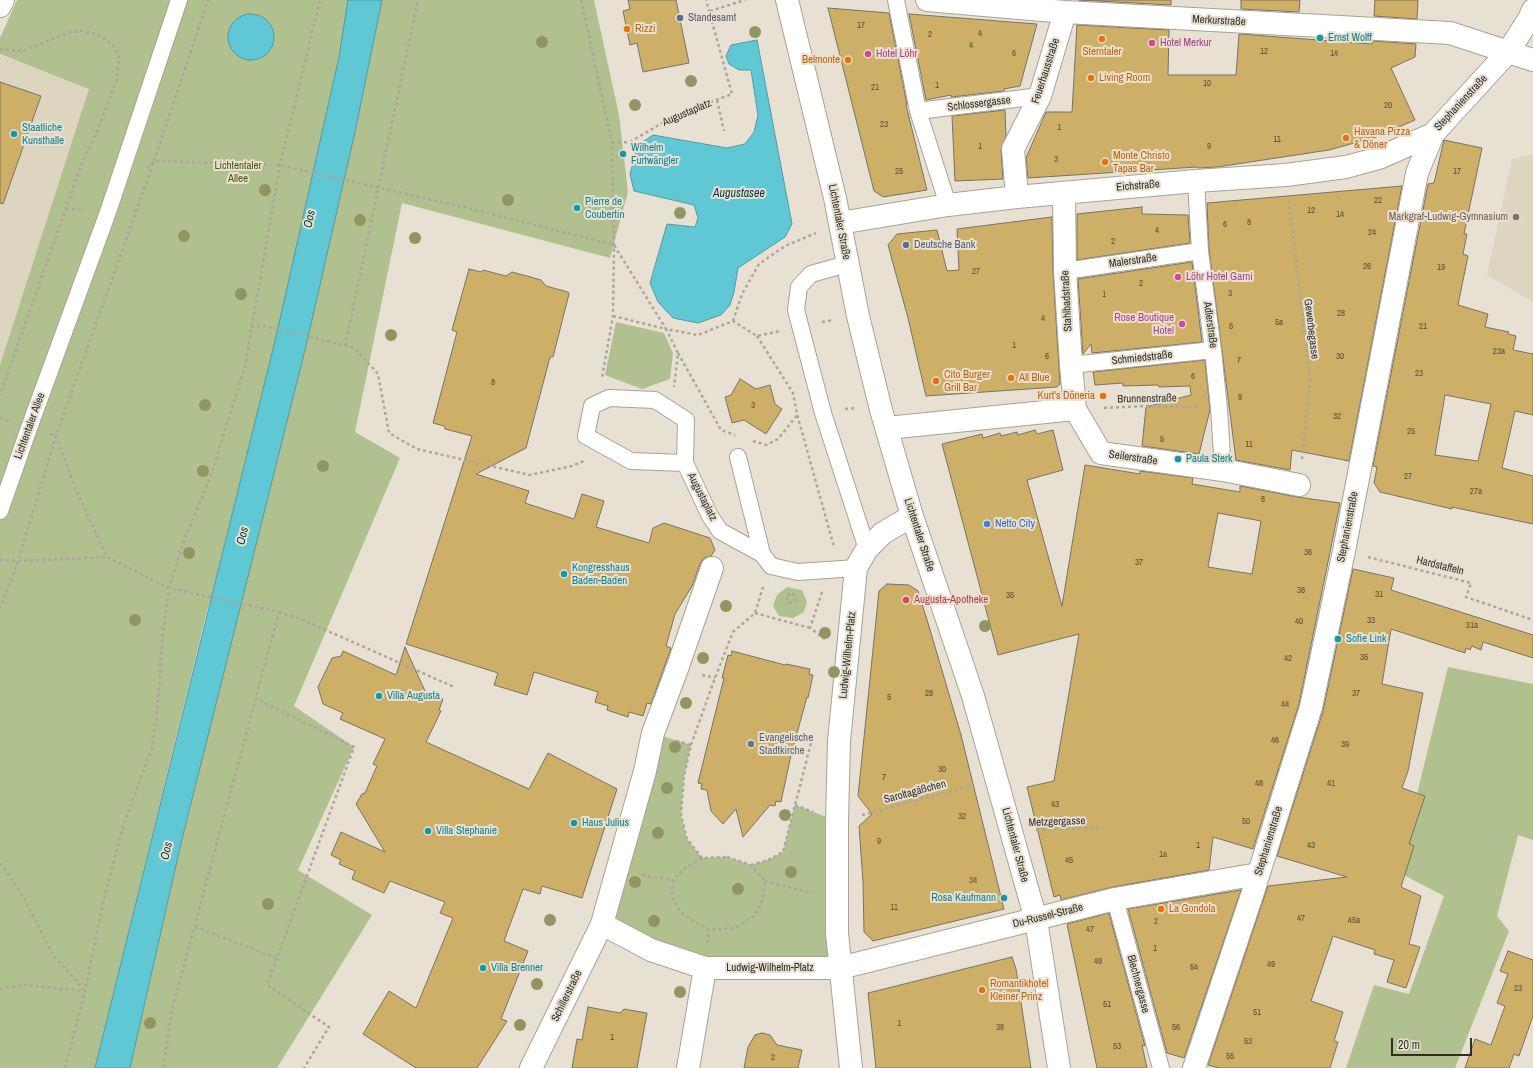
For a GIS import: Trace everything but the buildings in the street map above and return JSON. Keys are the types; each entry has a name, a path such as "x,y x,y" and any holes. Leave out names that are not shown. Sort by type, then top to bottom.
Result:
{"street":[{"path":"0,6 3,0"},
{"name":"Lichtentaler Straße","path":"787,0 835,198 858,316 884,419 912,516 973,696 1036,920 1059,1068"},
{"name":"Merkurstraße","path":"927,0 1065,12 1450,33 1533,60"},
{"name":"Stephanienstraße","path":"1194,1068 1311,707 1344,551 1417,173 1433,134 1508,52 1533,10"},
{"name":"Feuerhausstraße","path":"1017,197 1013,149 1040,96 1065,12"},
{"name":"Eichstraße","path":"840,224 948,205 1017,197 1196,181 1286,175 1346,167 1379,158 1433,134"},
{"name":"Stahlbadstraße","path":"1064,193 1065,271 1075,409"},
{"path":"884,419 1075,409"},
{"name":"Seilerstraße","path":"1075,409 1101,453 1223,470 1299,485"},
{"name":"Ludwig-Wilhelm-Platz","path":"602,924 651,950 705,968 840,968 837,933 839,741 856,568 867,549 883,533 912,516"},
{"path":"602,924 645,771 653,733 712,568"},
{"name":"Du-Russel-Straße","path":"840,968 1115,899 1258,874"},
{"name":"Schillerstraße","path":"531,1068 602,924"},
{"path":"688,1068 705,968"},
{"path":"840,968 851,1068"}],"lane":[{"name":"Lichtentaler Allee","path":"0,511 28,428 108,212 179,0"},
{"path":"896,0 918,111 948,205"},
{"name":"Schlossergasse","path":"918,111 1040,96"},
{"name":"Adlerstraße","path":"1196,181 1200,251 1213,350 1223,470"},
{"name":"Malerstraße","path":"1065,271 1200,251"},
{"path":"847,264 811,274 799,287 796,310 823,413 867,549"},
{"name":"Schmiedstraße","path":"1071,365 1213,350"},
{"name":"Augustaplatz","path":"685,463 631,461 586,436 592,406 609,398 655,400 686,420 685,463 710,516 720,531 766,560 798,572 830,571 856,568"},
{"path":"738,457 766,560"},
{"name":"Blechnergasse","path":"1115,899 1161,1068"}],"path":[{"path":"0,609 18,561 56,436 154,161 208,0"},
{"path":"65,1068 85,991 103,903 123,826 152,748 157,713 163,632 169,588 184,541 210,478 245,366 280,165 320,0"},
{"path":"345,346 418,0"},
{"path":"581,0 612,143 614,245 613,316 598,404"},
{"name":"Augustaplatz","path":"612,143 630,142 674,116 732,94 706,0"},
{"path":"710,11 745,0"},
{"path":"0,50 23,51 70,32 83,31 96,34 113,45 119,58 116,82 97,132 82,163 0,395"},
{"name":"Augustaplatz","path":"717,100 724,131"},
{"path":"154,161 280,165 379,187 614,245 666,329 720,430 736,435"},
{"name":"Gewerbegasse","path":"1286,175 1310,381 1299,485"},
{"path":"733,321 742,294 759,264 785,246 819,232"},
{"path":"613,316 666,329 698,334 733,321"},
{"path":"757,336 858,316"},
{"path":"733,321 757,336 793,393 797,414 835,548"},
{"path":"252,327 265,326 355,348 378,374 389,433 417,449 530,475 572,466 586,460"},
{"path":"671,410 678,353"},
{"name":"Brunnenstraße","path":"1075,409 1145,406 1184,406 1219,409"},
{"path":"797,414 823,413 854,408 884,419"},
{"path":"751,440 766,445 778,439 797,414"},
{"path":"56,436 76,490 107,556"},
{"name":"Hardstaffeln","path":"1344,551 1471,582 1466,597 1533,620"},
{"path":"0,560 18,561 107,556 169,588 259,607 301,619 454,687"},
{"path":"702,858 687,839 681,815 684,776 691,745 733,632 755,613 766,560"},
{"path":"810,628 830,571"},
{"path":"163,1068 172,1010 279,612"},
{"path":"755,613 810,628 829,642"},
{"path":"256,698 354,747 267,985 329,1027 304,1068"},
{"path":"751,865 768,860 783,852 813,736"},
{"name":"Saroltagäßchen","path":"838,821 997,779"},
{"name":"Metzgergasse","path":"1012,832 1103,828"},
{"path":"765,881 763,898 755,915 735,928 709,930 681,913 672,897 673,880 684,868 702,858 727,857 751,865 765,881 838,900"},
{"path":"0,864 3,866 25,900 53,955 85,991"},
{"path":"617,871 673,880"},
{"path":"194,927 277,958"},
{"path":"0,989 24,985 85,991"}],"shaded area":[{"path":"0,55 90,88 0,365"},
{"name":"Markgraf-Ludwig-Gymnasium","path":"1533,154 1533,302 1487,275 1512,159"}],"green space":[{"name":"Lichtentaler Allee","path":"17,0 594,0 619,115 628,192 610,258 402,203 355,432 400,458 294,706 354,747 298,870 372,915 277,1068 130,1068 182,839 305,346 208,607 95,1068 0,1068 0,365 89,89 0,54 0,38"},
{"path":"616,322 664,333 673,353 670,379 642,389 605,375"},
{"path":"787,587 802,590 807,602 804,612 793,618 779,616 773,606 777,595"},
{"path":"1448,667 1533,684 1533,840 1518,835 1497,916 1509,931 1455,1068 1346,1068 1374,985 1409,994 1444,896 1398,872"},
{"path":"653,733 691,745 684,776 681,815 687,839 702,858 727,857 751,865 768,860 783,852 795,805 837,821 840,968 705,968 602,924"}],"water":[{"name":"Oos","path":"348,0 382,0 355,132 306,346 182,839 130,1068 95,1068 276,337 339,57"},
{"path":"251,14 264,18 270,24 274,37 270,50 264,56 251,60 238,56 232,50 228,37 232,24 238,18"},
{"name":"Augustasee","path":"757,40 792,224 785,237 738,268 730,305 721,315 698,323 673,318 658,302 650,283 667,224 695,227 698,218 694,205 634,191 630,174 638,145 653,135 727,148 745,144 754,132 758,115 751,70 739,70 729,64 726,56 731,45"}],"place":[{"name":"Standesamt","path":"680,18"},
{"name":"Rizzi","path":"627,29"},
{"name":"Ernst Wolff","path":"1320,38"},
{"name":"Sterntaler","path":"1102,39"},
{"name":"Hotel Merkur","path":"1152,43"},
{"name":"Hotel Löhr","path":"868,54"},
{"name":"Belmonte","path":"848,60"},
{"name":"Living Room","path":"1091,78"},
{"name":"Staatliche Kunsthalle","path":"14,134"},
{"name":"Havana Pizza & Döner","path":"1346,138"},
{"name":"Wilhelm Furtwängler","path":"623,154"},
{"name":"Monte Christo Tapas Bar","path":"1105,162"},
{"name":"Pierre de Coubertin","path":"577,208"},
{"name":"Markgraf-Ludwig-Gymnasium","path":"1516,217"},
{"name":"Deutsche Bank","path":"906,245"},
{"name":"Löhr Hotel Garni","path":"1178,277"},
{"name":"Rose Boutique Hotel","path":"1182,324"},
{"name":"All Blue","path":"1011,378"},
{"name":"Cito Burger Grill Bar","path":"936,381"},
{"name":"Kurt's Döneria","path":"1103,396"},
{"name":"Paula Sterk","path":"1178,459"},
{"name":"Netto City","path":"987,524"},
{"name":"Kongresshaus Baden-Baden","path":"564,574"},
{"name":"Augusta-Apotheke","path":"906,600"},
{"name":"Sofie Link","path":"1338,639"},
{"name":"Villa Augusta","path":"379,696"},
{"name":"Evangelische Stadtkirche","path":"751,744"},
{"name":"Haus Julius","path":"574,823"},
{"name":"Villa Stephanie","path":"428,831"},
{"name":"Rosa Kaufmann","path":"1004,898"},
{"name":"La Gondola","path":"1161,909"},
{"name":"Villa Brenner","path":"483,968"},
{"name":"Romantikhotel Kleiner Prinz","path":"982,990"}]}
